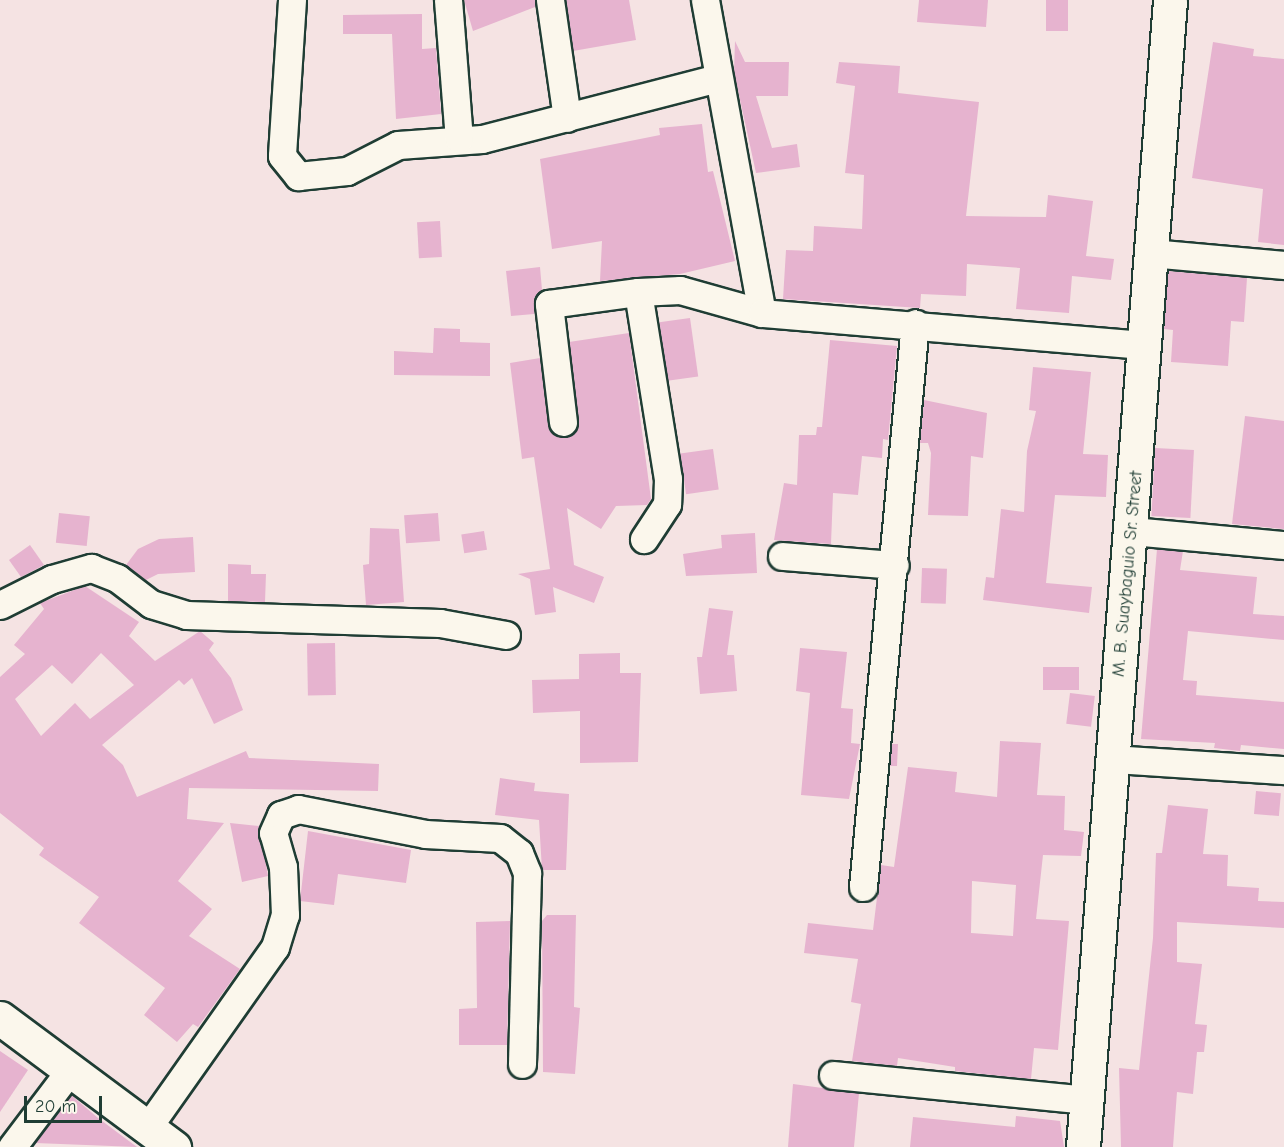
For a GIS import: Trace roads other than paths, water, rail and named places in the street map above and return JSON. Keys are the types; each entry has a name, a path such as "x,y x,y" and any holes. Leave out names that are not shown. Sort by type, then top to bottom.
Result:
{"street":[{"path":"292,0 282,156 298,176 347,171 398,145 482,139 718,78"},
{"path":"448,0 459,139"},
{"path":"550,0 567,118"},
{"path":"705,0 762,312"},
{"name":"M. B. Suaybaguio Sr. Street","path":"1083,1147 1132,531 1150,253 1170,0"},
{"path":"1150,253 1284,265"},
{"path":"563,422 549,304 638,292 680,290 762,312 1145,345"},
{"path":"638,292 668,479 667,504 644,539"},
{"path":"862,887 895,565 915,324"},
{"path":"1132,531 1284,545"},
{"path":"782,556 895,565"},
{"path":"0,605 52,579 91,568 117,578 151,604 186,615 440,623 506,635"},
{"path":"1113,759 1284,770"},
{"path":"148,1127 275,947 285,915 283,867 273,833 281,815 298,809 425,834 501,838 519,853 527,873 522,1064"},
{"path":"0,1018 174,1147"},
{"path":"12,1147 71,1069"},
{"path":"833,1075 1087,1100"}]}
